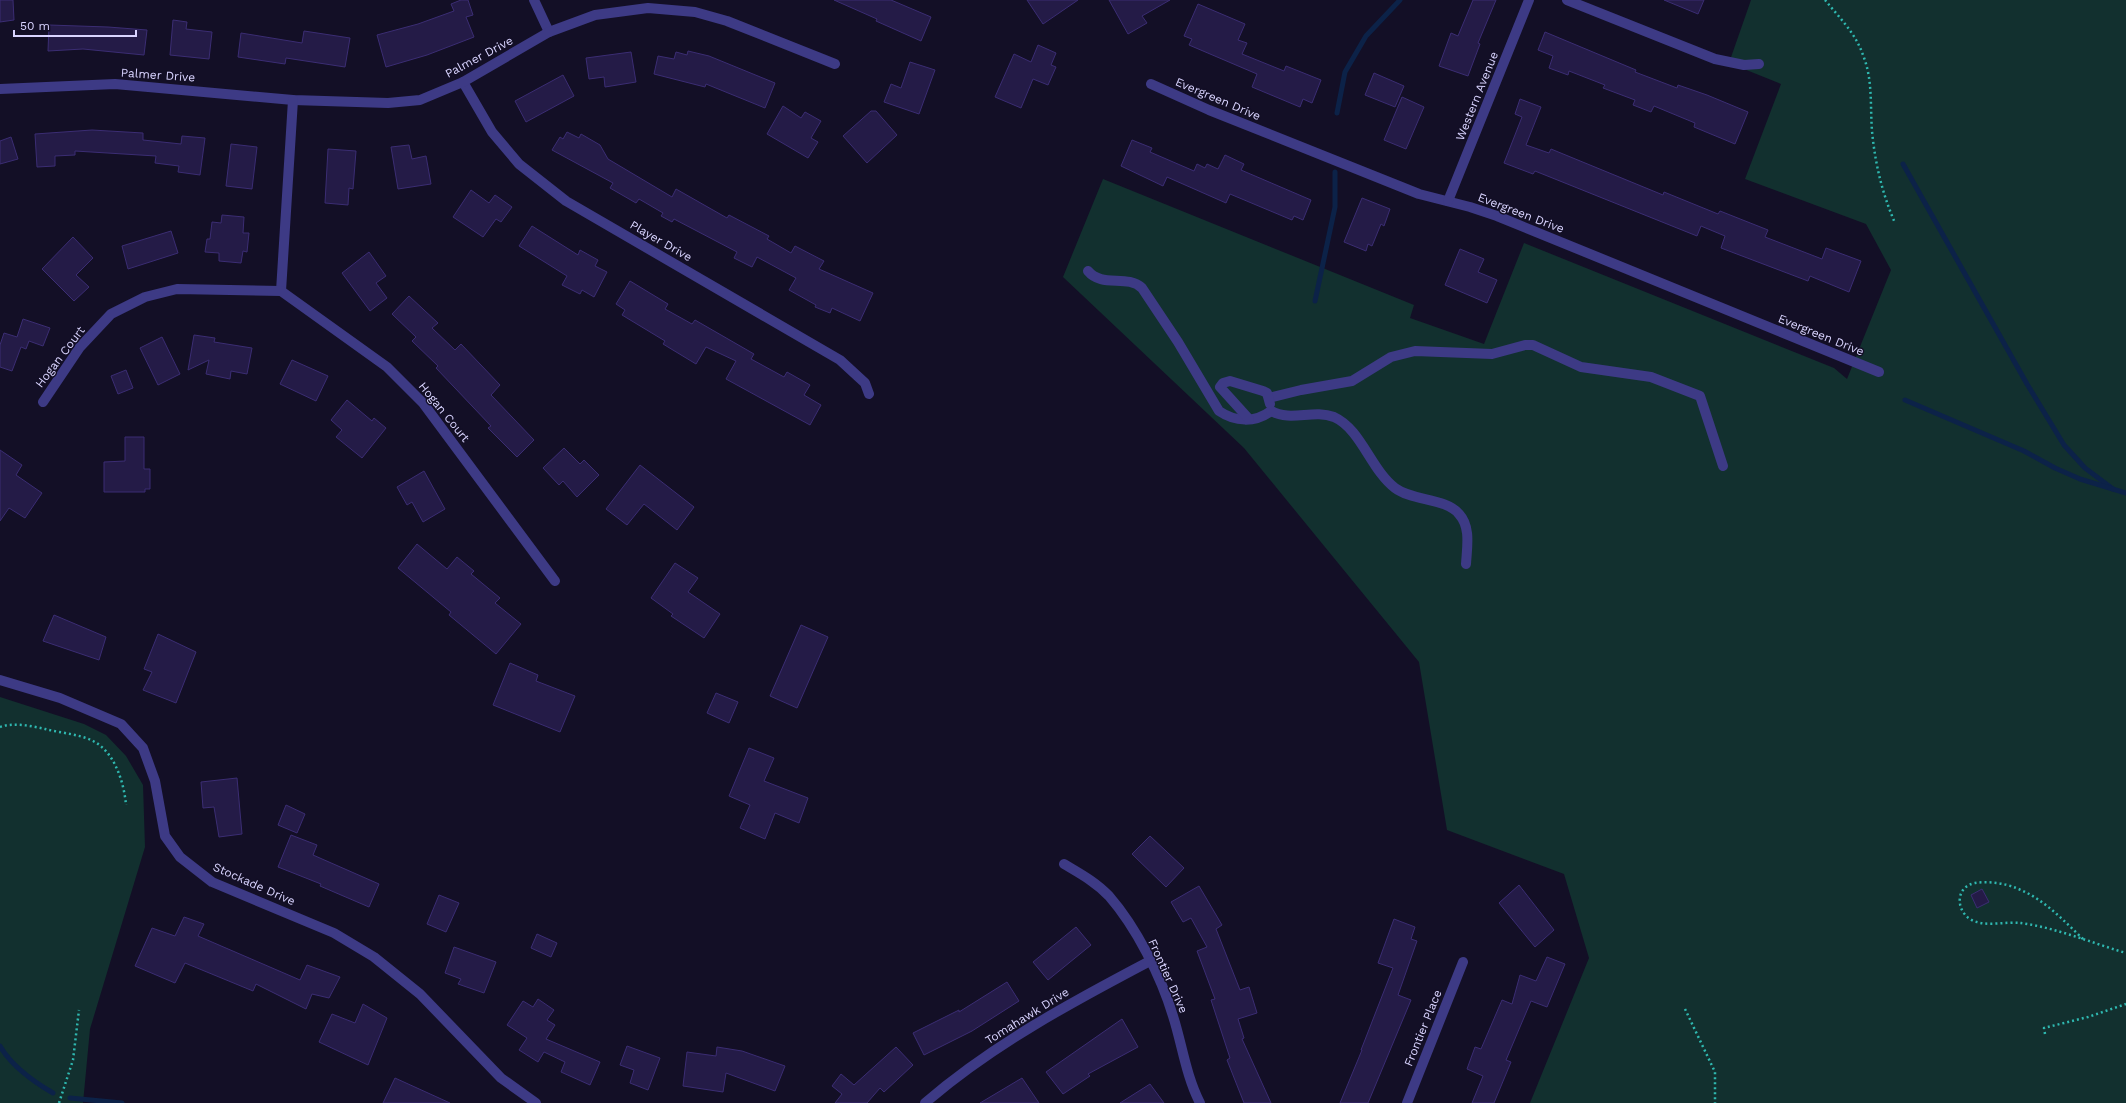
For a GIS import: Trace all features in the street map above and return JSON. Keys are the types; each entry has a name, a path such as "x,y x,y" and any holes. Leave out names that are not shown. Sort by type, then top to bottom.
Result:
{"street":[{"path":"534,0 549,32"},
{"name":"Western Avenue","path":"1448,201 1529,0"},
{"path":"1567,0 1715,59 1744,65 1759,64"},
{"name":"Palmer Drive","path":"0,89 115,84 293,100 388,104 420,100 464,82 549,32 595,15 648,8 695,12 727,21 835,64"},
{"name":"Player Drive","path":"464,82 492,132 519,164 566,201 840,360 864,383 869,394"},
{"name":"Evergreen Drive","path":"1151,84 1209,110 1419,194 1497,216 1879,372"},
{"path":"280,291 293,100"},
{"path":"1088,271 1096,278 1134,283 1142,288 1181,347 1219,410 1234,418 1257,420 1271,412 1283,416 1322,414 1340,420 1354,434 1376,468 1395,489 1404,494 1443,505 1458,512 1467,529 1466,564"},
{"name":"Hogan Court","path":"43,402 80,347 111,314 145,297 177,289 280,291 387,367 423,403 555,581"},
{"path":"1269,398 1301,390 1352,381 1391,357 1415,351 1492,354 1525,345 1533,345 1581,367 1651,377 1700,396 1723,466"},
{"path":"1250,419 1220,387 1223,383 1230,381 1264,390 1269,398 1271,412"},
{"name":"Stockade Drive","path":"0,680 60,698 122,724 143,748 155,781 165,836 180,857 212,882 334,933 374,957 420,994 501,1078 536,1103"},
{"name":"Frontier Drive","path":"1064,864 1089,879 1108,895 1128,922 1150,961 1173,1015 1190,1078 1200,1103"},
{"name":"Tomahawk Drive","path":"925,1103 949,1082 1059,1010 1150,961"},
{"name":"Frontier Place","path":"1407,1103 1463,962"}],"path":[{"path":"1825,0 1854,37 1863,54 1868,69 1871,85 1872,132 1876,161 1881,185 1895,223"},
{"path":"0,727 6,725 32,727 93,741 108,754 115,767 125,792 126,805"},
{"path":"2083,939 2044,903 2016,888 1999,883 1974,883 1966,886 1959,899 1959,907 1963,914 1979,923 2008,921 2022,923 2083,939 2126,953"},
{"path":"2045,1034 2044,1028 2088,1017 2126,1004"},
{"path":"1685,1009 1715,1072 1715,1103"},
{"path":"59,1103 74,1060 79,1010"}],"green space":[{"path":"1751,0 2126,0 2126,1103 1530,1103 1589,958 1564,874 1447,830 1419,662 1244,448 1063,277 1103,179 1414,305 1410,318 1484,344 1524,243 1834,368 1847,379 1891,270 1866,224 1745,179 1781,84 1729,63"},
{"path":"0,697 84,724 106,735 126,756 143,785 145,847 90,1029 83,1103 0,1103"}],"building":[{"path":"0,0 13,0 14,20 0,22"},
{"path":"461,0 468,0 473,15 466,17 474,37 427,55 386,67 377,35 418,24 454,11 451,4"},
{"path":"834,0 891,0 931,17 921,41"},
{"path":"1027,0 1078,0 1043,24"},
{"path":"1109,0 1170,0 1142,16 1147,23 1128,34"},
{"path":"1473,0 1496,0 1478,43 1480,44 1468,76 1439,66 1451,33 1458,36"},
{"path":"1664,0 1704,0 1698,14"},
{"path":"1198,4 1245,24 1238,40 1247,43 1242,54 1284,71 1286,66 1321,80 1312,103 1303,99 1300,107 1252,87 1257,74 1189,45 1192,39 1184,36"},
{"path":"173,20 187,22 186,29 212,32 209,59 170,55"},
{"path":"49,25 147,30 144,55 83,49 48,51"},
{"path":"304,31 350,38 345,67 286,58 285,64 238,57 241,33 302,43"},
{"path":"1545,32 1636,70 1635,72 1677,88 1678,85 1707,95 1748,112 1735,144 1694,127 1695,123 1654,106 1651,112 1633,105 1635,100 1603,88 1605,85 1569,71 1568,75 1549,68 1553,56 1538,50"},
{"path":"1038,45 1056,53 1051,65 1056,67 1048,85 1033,79 1021,108 995,97 1014,54 1031,62"},
{"path":"688,51 709,56 775,83 765,108 706,84 705,87 654,74 658,56 674,59 676,52 687,55"},
{"path":"631,52 636,82 605,87 604,77 589,79 586,58"},
{"path":"910,62 935,70 919,114 884,102 891,84 901,88"},
{"path":"1374,73 1404,86 1395,107 1365,95"},
{"path":"563,75 574,96 526,122 515,101"},
{"path":"1402,97 1424,107 1406,149 1384,140"},
{"path":"1520,99 1541,107 1526,145 1549,153 1551,149 1663,195 1664,192 1718,214 1720,211 1768,230 1765,237 1822,259 1826,248 1861,261 1849,292 1810,276 1808,281 1721,248 1725,236 1701,226 1697,236 1535,171 1533,174 1504,163 1522,117 1515,114"},
{"path":"783,106 801,118 805,112 821,121 811,138 818,142 808,158 767,134"},
{"path":"871,111 876,111 897,135 867,163 843,136"},
{"path":"92,130 143,133 143,140 181,144 182,136 205,138 200,175 178,172 179,166 155,163 156,156 75,151 75,155 55,156 55,166 37,167 35,134"},
{"path":"567,132 579,138 581,134 600,145 608,159 672,197 676,189 727,218 729,215 769,236 767,239 791,253 795,246 824,261 819,269 873,293 860,321 832,308 830,313 815,307 816,305 789,290 796,278 757,257 752,267 734,258 737,252 674,219 672,222 661,216 663,213 639,199 636,203 610,188 613,183 552,150 560,137 563,139"},
{"path":"11,137 18,159 0,164 0,141"},
{"path":"1132,140 1152,148 1150,152 1194,171 1197,164 1205,168 1207,164 1218,169 1225,155 1244,164 1241,170 1311,200 1303,220 1294,216 1292,220 1230,194 1226,203 1167,177 1163,186 1121,166"},
{"path":"231,144 257,147 252,189 226,186"},
{"path":"409,145 412,159 426,156 431,184 398,189 391,147"},
{"path":"328,149 356,151 353,189 349,188 348,205 325,203"},
{"path":"471,190 489,203 495,195 512,207 501,222 496,219 483,237 453,217"},
{"path":"1362,198 1390,209 1384,226 1381,224 1372,246 1368,244 1366,251 1344,242"},
{"path":"222,215 244,217 243,233 249,233 247,252 243,251 241,263 219,261 219,253 205,252 207,239 210,239 212,222 221,223"},
{"path":"532,226 578,255 580,250 598,260 595,266 607,272 594,297 582,290 580,294 562,285 567,276 519,246"},
{"path":"171,231 178,253 128,269 122,246"},
{"path":"73,237 93,258 76,275 89,287 74,301 42,269"},
{"path":"1460,249 1484,259 1478,272 1497,280 1487,303 1445,285"},
{"path":"369,252 386,276 376,283 387,298 370,311 342,273"},
{"path":"630,281 668,304 665,309 692,324 695,320 754,354 751,359 784,377 787,372 810,385 804,395 821,405 810,425 726,379 736,361 706,347 696,364 663,344 665,341 622,315 625,310 616,304"},
{"path":"409,296 438,323 432,328 455,350 461,344 500,385 491,395 534,440 517,457 488,428 491,426 436,368 438,366 412,341 416,337 392,314"},
{"path":"23,319 50,328 43,346 29,341 26,349 21,347 12,371 0,367 0,345 4,333 17,337"},
{"path":"194,335 215,338 214,342 252,348 247,374 231,371 230,379 206,374 209,360 188,370"},
{"path":"162,337 180,374 158,385 140,348"},
{"path":"292,360 328,376 316,401 280,384"},
{"path":"126,370 133,388 118,394 111,376"},
{"path":"347,400 372,421 374,418 386,428 362,458 336,437 342,430 331,420"},
{"path":"125,437 144,437 144,469 150,469 150,489 145,489 145,492 104,492 104,462 125,461"},
{"path":"564,448 580,464 584,460 599,475 577,497 563,481 559,485 543,468"},
{"path":"0,450 22,465 16,475 42,493 25,518 9,508 0,521"},
{"path":"640,465 694,507 677,530 644,504 627,525 606,509"},
{"path":"424,471 445,509 423,522 412,502 407,505 397,487"},
{"path":"417,544 447,569 457,557 474,571 471,574 500,598 495,603 521,624 496,654 449,615 451,612 398,568"},
{"path":"675,563 698,578 688,592 720,614 704,638 671,616 673,614 651,598"},
{"path":"54,615 106,637 99,660 43,641"},
{"path":"801,625 828,637 797,708 770,696"},
{"path":"158,634 196,652 176,703 143,690 152,672 144,669"},
{"path":"510,663 538,675 536,681 575,696 560,732 493,705"},
{"path":"716,693 738,702 729,723 707,713"},
{"path":"749,748 774,758 764,781 808,798 799,823 775,813 765,839 740,828 750,805 729,796"},
{"path":"237,778 242,834 219,837 214,807 203,808 201,782"},
{"path":"286,805 305,814 297,833 278,825"},
{"path":"291,835 317,845 313,855 379,884 369,907 320,886 321,884 278,867"},
{"path":"1150,836 1184,868 1166,887 1132,854"},
{"path":"1519,885 1554,930 1535,947 1499,903"},
{"path":"1199,886 1222,925 1216,929 1240,990 1249,987 1257,1013 1238,1019 1244,1038 1242,1039 1271,1103 1244,1103 1227,1060 1230,1058 1211,1000 1215,999 1197,951 1207,947 1191,918 1183,922 1171,902"},
{"path":"1982,889 1989,902 1977,908 1971,895"},
{"path":"439,895 459,903 446,932 427,924"},
{"path":"184,917 204,924 198,936 300,980 307,965 340,977 329,998 312,994 306,1009 256,984 253,991 185,963 175,983 135,966 152,928 175,936"},
{"path":"1394,919 1415,927 1411,939 1417,941 1398,995 1411,1000 1368,1103 1340,1103 1393,968 1378,963"},
{"path":"1076,927 1091,945 1048,980 1033,962"},
{"path":"537,934 557,943 551,957 531,948"},
{"path":"454,947 496,962 484,993 458,984 461,979 445,973"},
{"path":"1547,957 1565,964 1547,1007 1531,1001 1506,1060 1511,1062 1494,1103 1472,1103 1483,1076 1467,1069 1475,1047 1481,1049 1502,1000 1512,1004 1520,975 1536,981"},
{"path":"1007,982 1019,1001 972,1031 924,1055 913,1033 959,1010 959,1012"},
{"path":"538,999 554,1010 547,1020 555,1025 546,1039 600,1062 590,1085 561,1072 565,1062 544,1052 538,1062 519,1050 527,1038 507,1025 523,1001 533,1007"},
{"path":"363,1004 387,1018 368,1065 319,1042 332,1014 355,1023"},
{"path":"1122,1019 1138,1047 1088,1074 1090,1076 1063,1094 1046,1072"},
{"path":"627,1046 660,1058 648,1090 630,1083 634,1070 620,1065"},
{"path":"717,1047 742,1051 785,1066 775,1091 726,1073 723,1092 683,1086 687,1052 716,1056"},
{"path":"896,1047 913,1065 884,1092 880,1088 867,1103 835,1103 842,1094 832,1086 841,1074 854,1085"},
{"path":"395,1078 450,1103 383,1103"},
{"path":"1022,1078 1039,1103 980,1103"},
{"path":"1150,1084 1164,1103 1120,1103"}],"waterway":[{"path":"1337,113 1345,72 1366,36 1400,0"},
{"path":"1903,164 2027,384 2064,445 2085,468 2113,489"},
{"path":"1315,301 1335,207 1335,172"},
{"path":"1905,400 2024,451 2055,468 2080,479 2126,493"},
{"path":"0,1046 10,1060 38,1084 53,1093"},
{"path":"70,1098 122,1103"}]}
